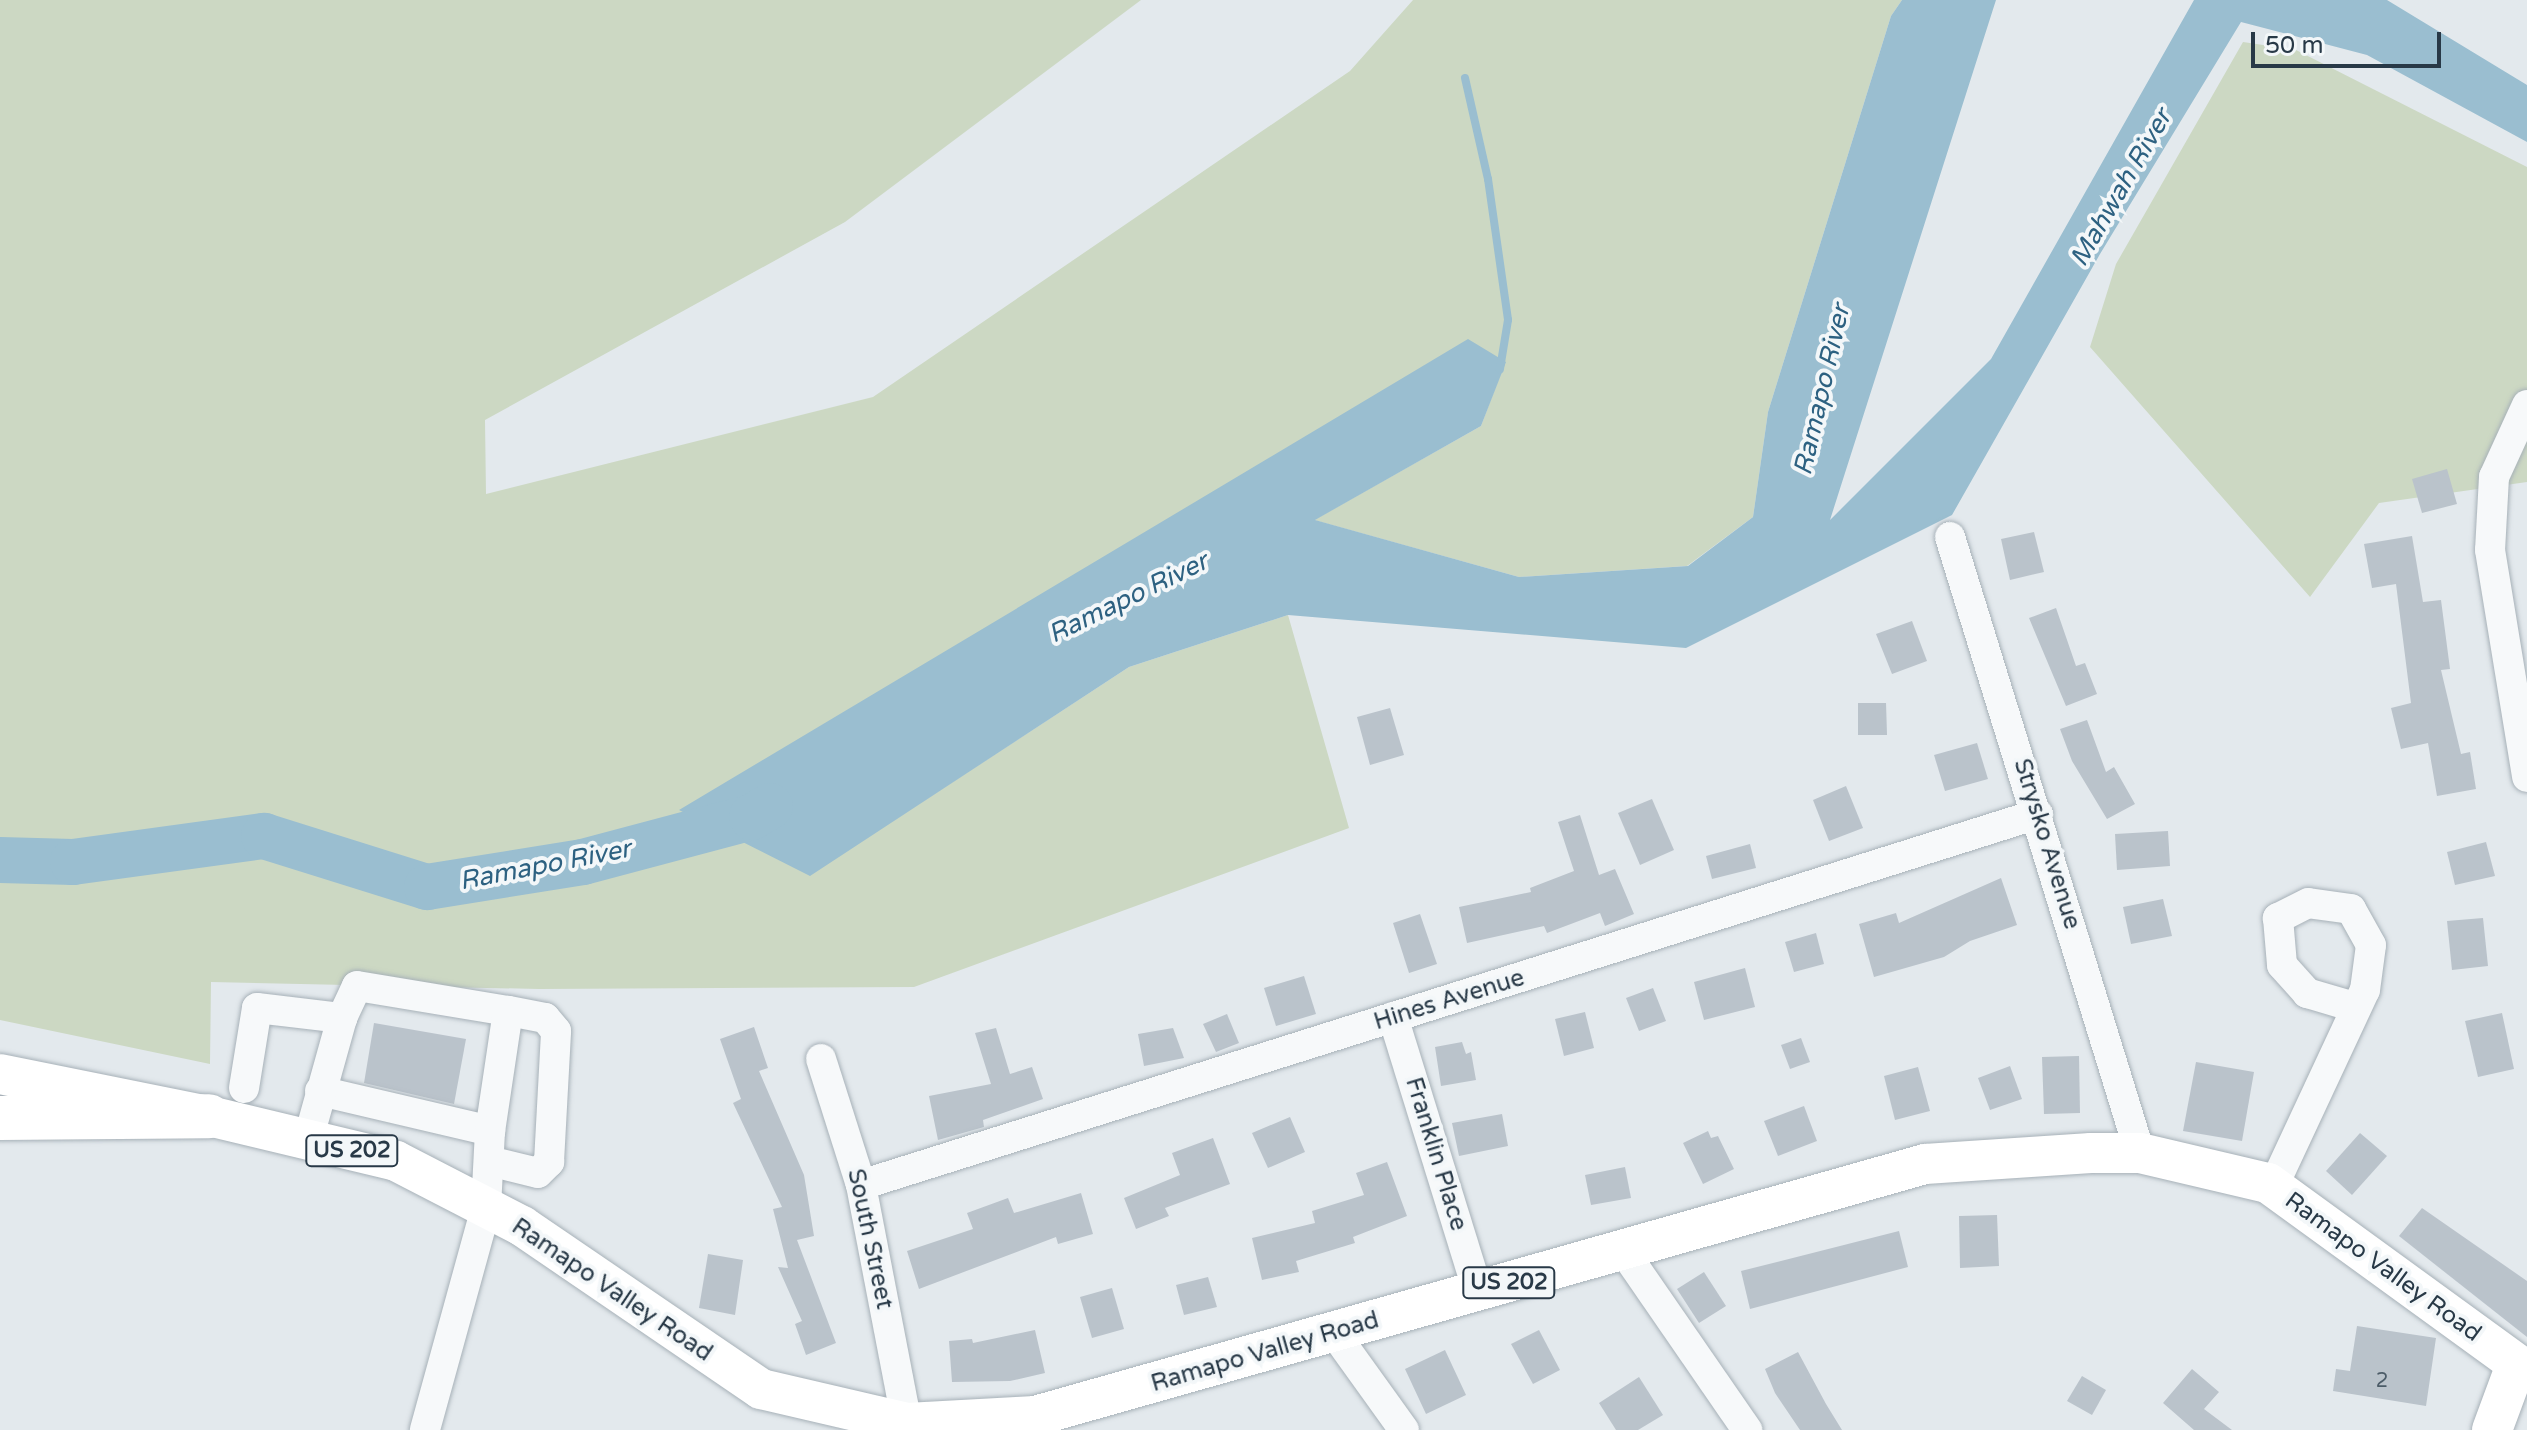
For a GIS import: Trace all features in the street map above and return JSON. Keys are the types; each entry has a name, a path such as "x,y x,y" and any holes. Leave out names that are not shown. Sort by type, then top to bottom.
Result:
{"highway":[{"path":"0,1118 209,1116"}],"main road":[{"name":"Ramapo Valley Road","path":"0,1074 209,1116 396,1161 522,1226 761,1389 816,1417 907,1423 1039,1423 1478,1292 1925,1164 2140,1153 2273,1187 2384,1263 2521,1368"},
{"path":"2492,1430 2521,1368"}],"street":[{"path":"2527,405 2494,477 2490,550 2527,777"},
{"name":"Strysko Avenue","path":"1950,537 2038,814 2140,1153"},
{"name":"Hines Avenue","path":"861,1185 2038,814"},
{"path":"308,1140 351,992 367,984 545,1018 556,1031 549,1162 538,1173 489,1161"},
{"path":"2273,1187 2354,1007"},
{"path":"244,1088 257,1008 342,1018"},
{"path":"425,1430 486,1208 490,1131 508,1011"},
{"name":"Franklin Place","path":"1393,1017 1478,1292"},
{"name":"South Street","path":"821,1059 861,1185 907,1423"},
{"path":"320,1091 490,1131"},
{"path":"1623,1250 1747,1430"},
{"path":"1335,1334 1404,1430"}],"green space":[{"path":"0,0 1141,0 845,222 485,420 486,494 873,397 1350,71 1413,0 1902,0 1891,16 1768,412 1753,517 1687,566 1519,577 1314,520 1481,426 1505,362 810,875 1129,667 1288,615 1349,828 914,987 539,989 211,982 210,1064 0,1020"},
{"path":"2243,42 2296,50 2527,167 2527,482 2379,503 2310,597 2090,347 2116,264"}],"water":[{"name":"Mahwah River","path":"1902,0 1996,0 1830,520 1991,359 2194,0 2387,0 2527,85 2527,142 2367,55 2241,22 2100,254 1952,515 1686,648 1288,615 1129,667 810,876 679,810 1468,339 1506,362 1481,426 1315,520 1519,577 1688,566 1753,517 1768,412 1891,16"}],"building":[{"path":"2447,469 2457,504 2422,513 2412,479"},
{"path":"2034,532 2044,572 2010,580 2001,539"},
{"path":"2412,536 2423,602 2441,600 2450,669 2441,670 2461,754 2470,752 2476,789 2437,796 2428,743 2401,749 2391,708 2411,703 2396,584 2372,588 2364,544"},
{"path":"2056,608 2076,666 2085,663 2097,694 2066,706 2029,618"},
{"path":"1912,621 1927,661 1892,674 1876,634"},
{"path":"1858,703 1886,703 1887,735 1858,735"},
{"path":"1390,708 1404,755 1370,765 1357,717"},
{"path":"2087,720 2106,772 2114,767 2135,804 2107,819 2072,761 2060,729"},
{"path":"1977,743 1988,779 1945,791 1934,755"},
{"path":"1846,786 1863,828 1829,841 1813,800"},
{"path":"1652,799 1674,850 1640,865 1618,813"},
{"path":"1580,815 1599,875 1615,869 1634,914 1605,926 1600,913 1547,933 1544,926 1467,943 1459,907 1531,892 1530,888 1574,871 1558,822"},
{"path":"2168,831 2170,866 2117,870 2115,834"},
{"path":"2486,842 2495,876 2455,885 2447,852"},
{"path":"1750,844 1756,868 1712,879 1706,856"},
{"path":"2001,878 2017,925 1970,941 1944,957 1874,977 1859,924 1896,913 1899,923"},
{"path":"2163,899 2172,936 2131,944 2123,907"},
{"path":"1420,914 1437,964 1409,973 1393,923"},
{"path":"2483,918 2488,966 2452,970 2447,921"},
{"path":"1816,933 1824,964 1794,972 1785,942"},
{"path":"1745,968 1755,1007 1704,1020 1694,982"},
{"path":"1304,976 1316,1014 1276,1026 1264,988"},
{"path":"1653,988 1666,1021 1639,1031 1626,998"},
{"path":"1585,1012 1594,1048 1564,1056 1555,1019"},
{"path":"2502,1013 2514,1069 2478,1077 2465,1021"},
{"path":"1227,1014 1239,1043 1216,1052 1203,1024"},
{"path":"374,1023 466,1039 454,1104 364,1083"},
{"path":"754,1027 768,1068 759,1071 804,1175 814,1236 797,1240 836,1343 806,1355 795,1324 802,1321 778,1267 788,1268 773,1209 782,1207 733,1103 741,1099 720,1039"},
{"path":"996,1028 1010,1074 1032,1067 1043,1099 983,1120 984,1127 938,1140 929,1096 991,1084 975,1033"},
{"path":"1173,1028 1184,1058 1144,1066 1138,1034"},
{"path":"1801,1038 1810,1062 1790,1069 1781,1045"},
{"path":"1462,1042 1466,1054 1471,1052 1476,1080 1441,1086 1435,1047"},
{"path":"2079,1056 2080,1113 2044,1114 2042,1057"},
{"path":"2196,1062 2254,1072 2242,1141 2183,1131"},
{"path":"2010,1066 2022,1099 1990,1110 1978,1078"},
{"path":"1918,1067 1930,1111 1895,1120 1884,1076"},
{"path":"1804,1106 1817,1141 1778,1156 1764,1121"},
{"path":"1502,1114 1508,1146 1459,1156 1452,1123"},
{"path":"1290,1117 1305,1152 1268,1168 1252,1133"},
{"path":"1708,1131 1711,1138 1718,1136 1734,1169 1703,1184 1683,1143"},
{"path":"2360,1133 2387,1156 2352,1195 2326,1171"},
{"path":"1213,1138 1230,1184 1165,1208 1169,1216 1136,1229 1124,1198 1180,1175 1172,1153"},
{"path":"1387,1162 1407,1216 1353,1237 1355,1243 1296,1261 1299,1272 1262,1280 1252,1238 1315,1223 1312,1211 1364,1195 1356,1173"},
{"path":"1625,1167 1631,1198 1591,1205 1585,1175"},
{"path":"1081,1193 1093,1234 1058,1244 1056,1237 919,1289 907,1251 973,1229 967,1213 1008,1198 1014,1213"},
{"path":"2422,1208 2527,1281 2527,1337 2399,1236"},
{"path":"1997,1215 1999,1266 1960,1268 1959,1216"},
{"path":"1899,1231 1908,1267 1750,1309 1741,1271"},
{"path":"708,1254 743,1260 735,1315 699,1308"},
{"path":"1704,1272 1726,1306 1699,1323 1677,1289"},
{"path":"1208,1277 1217,1307 1184,1315 1176,1285"},
{"path":"1112,1288 1124,1329 1092,1338 1080,1297"},
{"path":"2357,1326 2436,1338 2426,1406 2333,1391 2336,1369 2350,1371"},
{"path":"1035,1330 1045,1373 1010,1381 952,1382 949,1341 972,1339 973,1343"},
{"path":"1539,1330 1560,1370 1533,1384 1511,1344"},
{"path":"1445,1350 1466,1395 1426,1414 1405,1369"},
{"path":"1798,1352 1842,1430 1800,1430 1775,1393 1765,1369"},
{"path":"2192,1369 2219,1392 2204,1409 2232,1430 2194,1430 2163,1403"},
{"path":"2082,1376 2106,1390 2092,1415 2067,1401"},
{"path":"1639,1377 1663,1415 1638,1430 1616,1430 1599,1403"}],"waterway":[{"path":"1465,78 1488,179 1508,320 1500,369"},
{"name":"Ramapo River","path":"0,860 73,862 264,836 427,887 583,862 752,817 770,806"}]}
